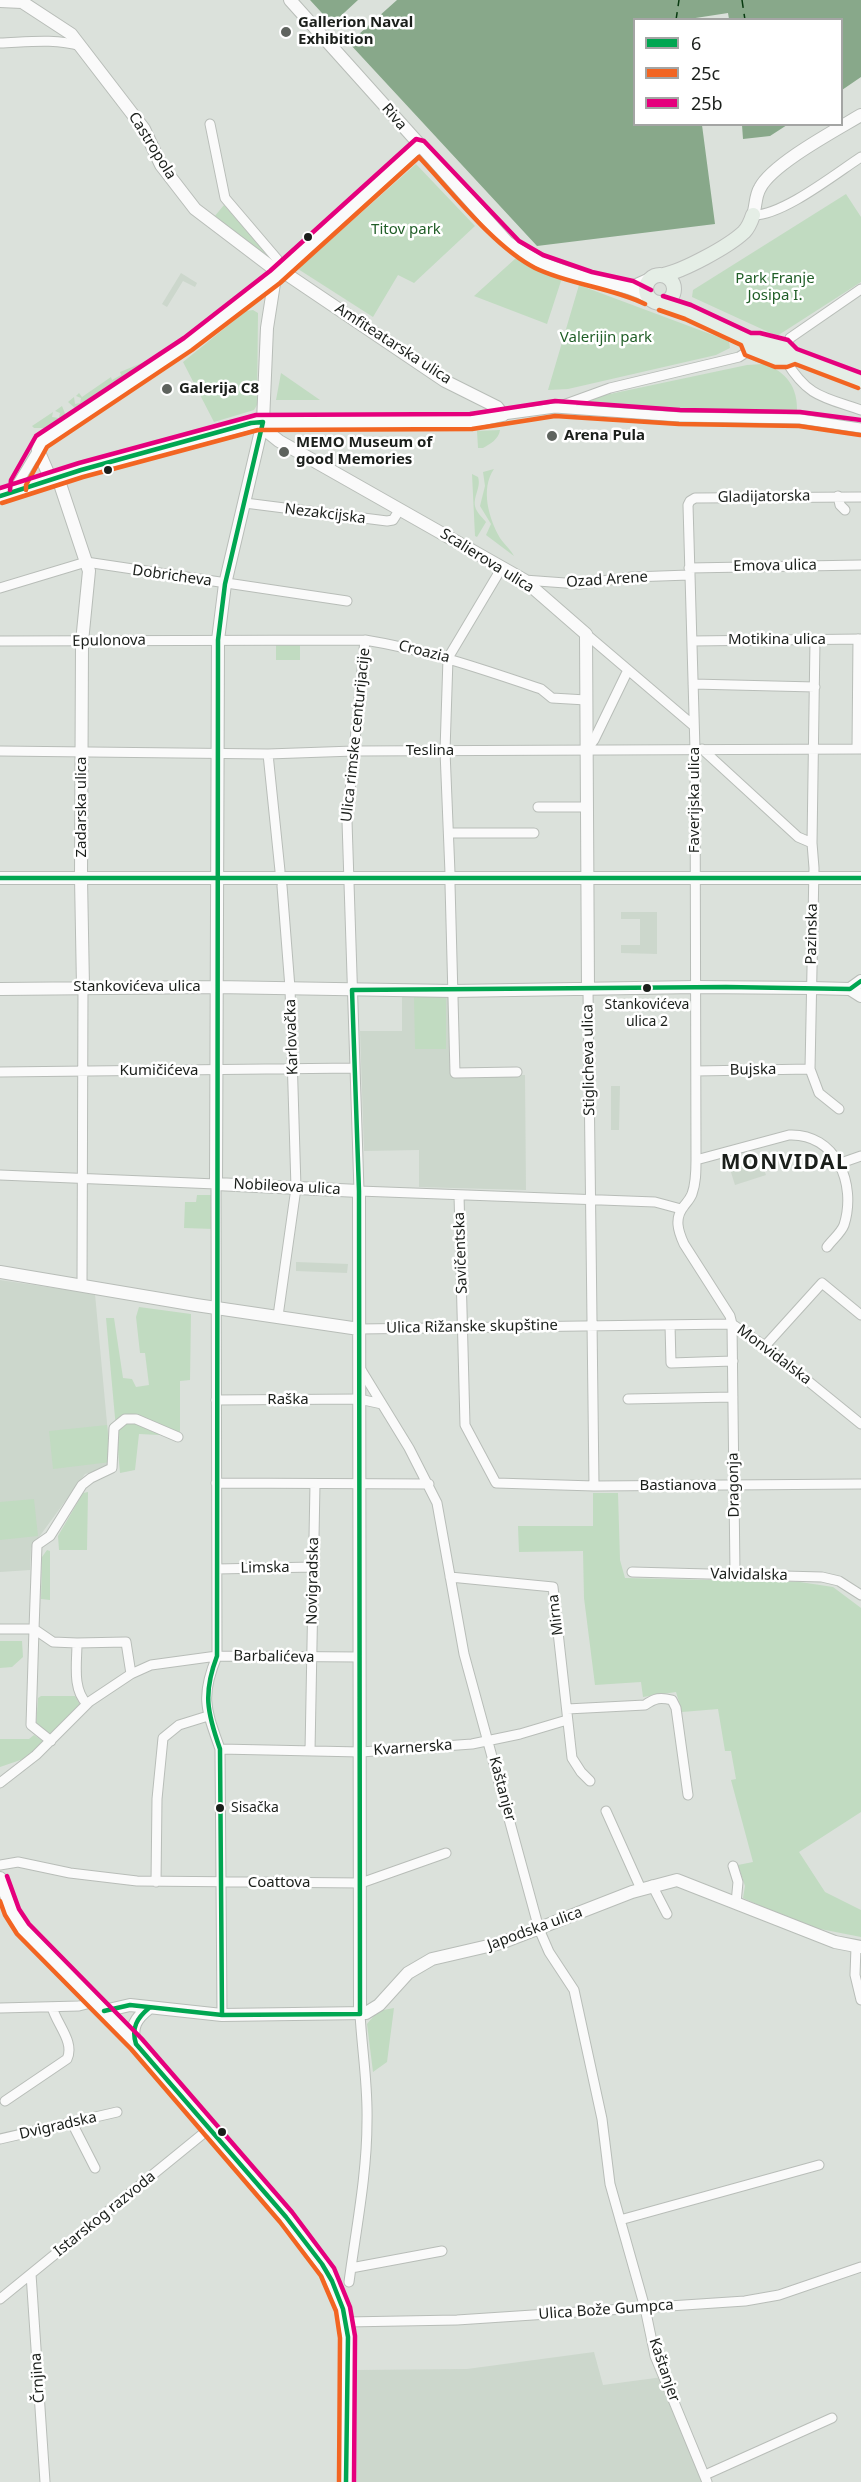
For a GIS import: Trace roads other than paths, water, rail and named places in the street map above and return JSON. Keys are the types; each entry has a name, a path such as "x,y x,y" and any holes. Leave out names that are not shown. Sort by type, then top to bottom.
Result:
{"main road":[{"path":"753,215 747,229 736,238 682,270 656,277 646,288 655,300 688,312 750,346 755,339 861,381"},
{"path":"655,300 669,300 682,270"},
{"path":"656,277 670,279 680,304 688,312"}],"street":[{"name":"Riva","path":"290,0 419,146 514,247 540,262 593,280 630,288 655,300"},
{"name":"Castropola","path":"0,1 22,2 71,34 144,129 161,165 195,209 279,274"},
{"path":"0,43 49,41 69,42 81,46"},
{"path":"861,115 779,167 767,178 758,192 753,215 766,214 782,208 861,157"},
{"path":"210,124 223,193 277,259 279,274 269,308 263,422 225,584 218,640 217,1656 206,1691 208,1716 219,1749 222,2015"},
{"path":"18,490 18,483 41,442 188,344 279,274 419,146"},
{"name":"Amfiteatarska ulica","path":"279,274 445,381 497,407 503,415"},
{"path":"630,288 656,277"},
{"path":"861,289 790,338 788,354 804,387 811,392 861,410"},
{"path":"245,300 258,301 269,308"},
{"path":"555,408 610,388 735,358 750,346"},
{"path":"0,496 158,448 251,423 263,422 471,422 555,408 680,417 800,419 861,428"},
{"name":"Scalierova ulica","path":"263,422 269,433 279,441 524,580 694,726"},
{"name":"Zadarska ulica","path":"38,450 54,479 89,571 82,642 82,1286"},
{"path":"838,496 840,505 845,510"},
{"name":"Gladijatorska","path":"689,572 687,510 690,501 696,498 861,497"},
{"name":"Nezakcijska","path":"244,503 387,521 393,520 400,510"},
{"name":"Dobricheva","path":"0,588 86,562 347,601"},
{"name":"Emova ulica","path":"689,572 861,565"},
{"path":"450,873 445,751 448,658 501,569"},
{"name":"Ozad Arene","path":"524,580 579,584 689,572"},
{"name":"Faverijska ulica","path":"681,1209 691,1198 695,1185 696,1160 695,879 698,750 694,726 689,572"},
{"name":"Stiglicheva ulica","path":"586,634 594,1486"},
{"path":"859,639 859,749"},
{"name":"Motikina ulica","path":"692,641 859,639"},
{"name":"Epulonova","path":"0,641 218,640"},
{"name":"Croazia","path":"218,640 365,640 411,647 541,689 552,698 586,700"},
{"name":"Ulica rimske centurijacije","path":"348,2282 366,2160 367,2120 366,2075 360,2014 359,1191 346,821 365,640"},
{"name":"Pazinska","path":"815,640 810,1069 819,1093 839,1109"},
{"path":"586,750 594,740 628,670"},
{"path":"693,684 815,687"},
{"name":"Teslina","path":"0,751 268,754 354,751 859,749"},
{"path":"698,750 798,837 812,843"},
{"path":"268,754 280,871"},
{"path":"538,807 587,807"},
{"path":"449,833 534,833"},
{"path":"0,878 861,878"},
{"path":"450,884 454,1073 517,1072"},
{"name":"Karlovačka","path":"278,1316 296,1188 290,988 282,886"},
{"path":"856,993 861,981"},
{"name":"Stankovićeva ulica","path":"0,989 216,987 453,991 696,987 811,988 856,993"},
{"name":"Kumičićeva","path":"0,1072 355,1068"},
{"name":"Bujska","path":"696,1071 810,1069"},
{"path":"696,1160 775,1137 801,1134 824,1144 841,1163 846,1181 848,1204 843,1227 827,1247"},
{"path":"841,1163 861,1155"},
{"name":"Nobileova ulica","path":"0,1175 655,1202 681,1209"},
{"name":"Savičentska","path":"459,1195 465,1425 496,1483"},
{"name":"Monvidalska","path":"681,1209 678,1222 684,1244 730,1316 732,1324 765,1346 861,1424"},
{"name":"Ulica Rižanske skupštine","path":"0,1272 359,1329 732,1324"},
{"path":"765,1346 822,1283 861,1315"},
{"name":"Dragonja","path":"732,1324 735,1574"},
{"path":"670,1325 671,1363 733,1361"},
{"name":"Kaštanjer","path":"359,1367 429,1484 438,1505 464,1654 539,1929 549,1952 574,1990 603,2119 610,2184 656,2356 706,2479"},
{"path":"628,1399 733,1397"},
{"name":"Raška","path":"216,1401 359,1399 382,1404"},
{"path":"51,1741 31,1725 37,1545 50,1536 82,1485 112,1468 114,1428 125,1419 136,1419 178,1437"},
{"path":"216,1483 429,1484"},
{"name":"Bastianova","path":"496,1483 594,1486 861,1484"},
{"name":"Novigradska","path":"310,1751 315,1484"},
{"name":"Limska","path":"217,1569 313,1567"},
{"name":"Valvidalska","path":"632,1572 822,1577 839,1581 861,1595"},
{"name":"Mirna","path":"450,1577 553,1587 572,1758 590,1781"},
{"path":"0,1629 34,1629 53,1642 126,1642 131,1674"},
{"path":"77,1643 77,1688 80,1698 87,1704"},
{"name":"Barbalićeva","path":"0,1783 51,1741 87,1704 131,1674 151,1665 172,1660 217,1656 360,1657"},
{"path":"567,1709 645,1705 661,1697 672,1700 676,1708 688,1795"},
{"path":"156,1882 157,1799 163,1738 179,1725 208,1716"},
{"name":"Kvarnerska","path":"219,1749 361,1752 489,1742 567,1720"},
{"path":"0,1773 11,1773"},
{"path":"606,1812 647,1887 667,1914"},
{"name":"Coattova","path":"0,1865 18,1862 70,1873 156,1882 360,1883 446,1853"},
{"path":"733,1866 738,1882 736,1903"},
{"path":"0,1878 12,1912 23,1929 136,2044 286,2217 328,2272 339,2296 346,2322 347,2481"},
{"name":"Japodska ulica","path":"360,2014 379,2005 408,1973 432,1959 489,1947 647,1887 677,1880 835,1942 859,1947"},
{"path":"859,1947 855,1975 861,2000"},
{"path":"0,2008 85,2006 126,2014 145,2007 222,2015 360,2014"},
{"path":"5,2101 67,2059 70,2044 55,2019 52,2007"},
{"path":"136,2044 134,2025 145,2007"},
{"name":"Dvigradska","path":"0,2139 117,2112"},
{"path":"72,2123 95,2168"},
{"name":"Istarskog razvoda","path":"1,2296 210,2128"},
{"path":"620,2220 819,2165"},
{"path":"351,2268 442,2251"},
{"name":"Ulica Bože Gumpca","path":"346,2322 458,2320 745,2301 779,2295 861,2267"},
{"name":"Črnjina","path":"31,2274 45,2482"},
{"path":"706,2479 832,2418"}],"place":[{"name":"Gallerion Naval Exhibition","path":"286,32"},
{"name":"Galerija C8","path":"167,389"},
{"name":"Arena Pula","path":"552,436"},
{"name":"MEMO Museum of good Memories","path":"284,452"},
{"name":"Stankovićeva ulica 2","path":"647,988"},
{"name":"Sisačka","path":"220,1808"}],"district":[{"name":"MONVIDAL","path":"785,1163"}],"park label":[{"name":"Titov park","path":"406,230"},
{"name":"Park Franje Josipa I.","path":"775,288"},
{"name":"Valerijin park","path":"606,338"}]}
